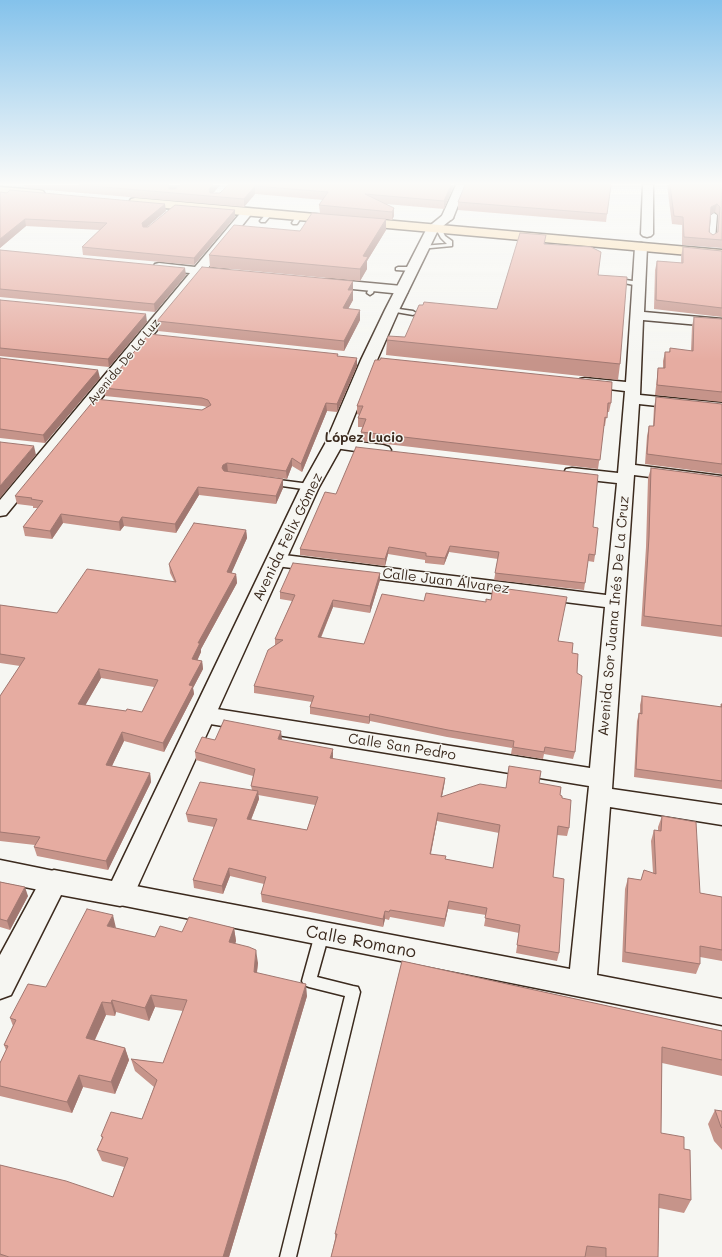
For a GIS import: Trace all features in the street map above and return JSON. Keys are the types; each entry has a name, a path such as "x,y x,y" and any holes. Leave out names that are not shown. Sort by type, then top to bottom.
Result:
{"main road":[{"name":"Avenida Felix Gómez","path":"120,894 310,487 334,444 386,316 402,290 405,269 425,244"},
{"path":"669,244 722,254"},
{"path":"0,985 54,882"},
{"name":"Calle Romano","path":"54,882 120,894"}],"street":[{"name":"Avenida De La Luz","path":"0,511 43,449 92,400 221,244"},
{"name":"Avenida Sor Juana Inés De La Cruz","path":"582,985 626,474 638,315 632,283 639,244"},
{"path":"151,266 238,275"},
{"path":"317,282 371,290 402,290"},
{"path":"638,315 722,322"},
{"path":"143,317 159,318"},
{"path":"145,335 161,337"},
{"path":"98,372 114,374"},
{"path":"570,381 722,408"},
{"path":"92,400 108,402"},
{"path":"334,444 397,452"},
{"path":"555,471 626,474 722,481"},
{"name":"Calle Juan Álvarez","path":"276,560 616,602"},
{"name":"Calle San Pedro","path":"204,715 600,788 722,815"},
{"name":"Calle Romano","path":"0,871 54,882"},
{"name":"Calle Romano","path":"120,894 722,1012"}],"lane":[{"path":"422,248 450,245 450,244"},
{"path":"386,316 413,313"},
{"path":"263,481 310,487"},
{"path":"288,1257 353,992 309,980 322,934"}],"building":[{"path":"85,244 206,244 194,258 82,247"},
{"path":"218,244 371,244 363,256 368,257 360,269 209,255"},
{"path":"517,244 544,244 591,247 601,252 598,275 627,277 620,364 387,340 388,336 405,337 419,305 423,305 424,302 497,309"},
{"path":"683,247 722,251 722,308 656,300 657,261 683,263"},
{"path":"0,250 185,268 154,304 0,289"},
{"path":"202,267 353,281 348,290 353,290 343,308 360,310 344,341 157,321"},
{"path":"0,300 146,314 108,359 0,348"},
{"path":"694,317 722,319 722,392 657,385 658,368 665,368 665,352 670,352 670,348 693,351"},
{"path":"149,334 338,354 337,356 357,358 337,404 326,403 301,464 292,458 286,471 227,463 223,465 222,468 224,471 283,479 276,496 198,487 175,524 122,517 119,522 61,514 50,531 23,527 43,501 15,496 95,399 202,410 211,405 208,400 202,398 104,388"},
{"path":"0,358 98,370 43,435 0,429"},
{"path":"381,358 612,382 611,403 608,403 607,418 605,417 600,460 361,432 366,419 358,418 363,406 357,406 375,360 380,360"},
{"path":"656,397 722,404 722,464 647,454 649,426 654,426"},
{"path":"0,442 34,446 0,486"},
{"path":"356,447 598,475 593,527 598,528 595,555 589,554 585,583 495,573 499,552 450,546 445,558 426,556 426,553 389,547 385,559 300,549 325,492 336,494"},
{"path":"651,468 722,477 722,626 644,616 649,537"},
{"path":"194,523 246,530 227,572 236,574 198,643 200,643 192,659 202,661 189,685 193,686 163,743 122,732 106,765 150,773 106,861 34,847 40,837 0,832 0,696 25,658 0,654 0,605 57,613 87,569 176,582 169,564","holes":["99,669 158,680 142,712 78,704"]},
{"path":"293,563 380,573 370,606 333,600 318,637 364,644 382,594 424,601 426,593 486,602 486,599 491,600 493,587 567,597 558,641 573,643 572,653 578,654 577,673 582,676 575,752 545,747 544,752 513,747 514,741 448,730 370,714 369,717 310,707 314,696 254,686 268,650 283,640 275,639 295,595 280,592"},
{"path":"642,696 722,707 722,781 636,769 639,713 642,714"},
{"path":"224,720 281,731 278,739 333,749 330,758 445,778 441,797 480,784 506,788 509,766 541,771 539,783 561,787 560,795 562,798 571,800 569,828 558,826 553,877 564,879 559,953 517,945 520,925 485,918 487,908 449,901 445,919 390,910 389,912 385,911 383,919 261,894 266,877 229,868 222,886 193,880 217,819 186,814 200,782 258,791 247,819 307,830 318,797 251,786 255,769 195,752 202,737 215,740","holes":["438,813 500,825 493,868 445,859 446,856 430,854"]},
{"path":"662,816 696,822 700,893 722,897 722,950 700,946 700,964 625,952 628,878 641,880 644,870 656,874 654,830 661,831"},
{"path":"0,882 25,887 7,921 0,919"},
{"path":"87,909 113,915 107,926 155,937 160,926 182,932 189,917 234,928 229,942 256,950 254,972 306,984 223,1257 9,1257 0,1254 0,1165 66,1181 113,1197 128,1158 97,1150 103,1137 101,1136 111,1112 142,1119 157,1080 131,1059 163,1063 187,1000 151,995 145,1008 112,1000 111,1003 102,1002 86,1038 125,1048 111,1082 79,1075 67,1102 0,1086 0,1063 8,1046 4,1045 16,1020 10,1018 28,984 46,987"},
{"path":"402,961 722,1031 722,1060 662,1047 661,1133 684,1137 684,1149 690,1150 691,1200 659,1194 658,1257 606,1257 606,1248 587,1246 585,1257 331,1257 337,1234 335,1234"},
{"path":"715,1110 722,1111 722,1128 721,1127"}],"district":[{"name":"López Lucio","path":"364,438"}]}
